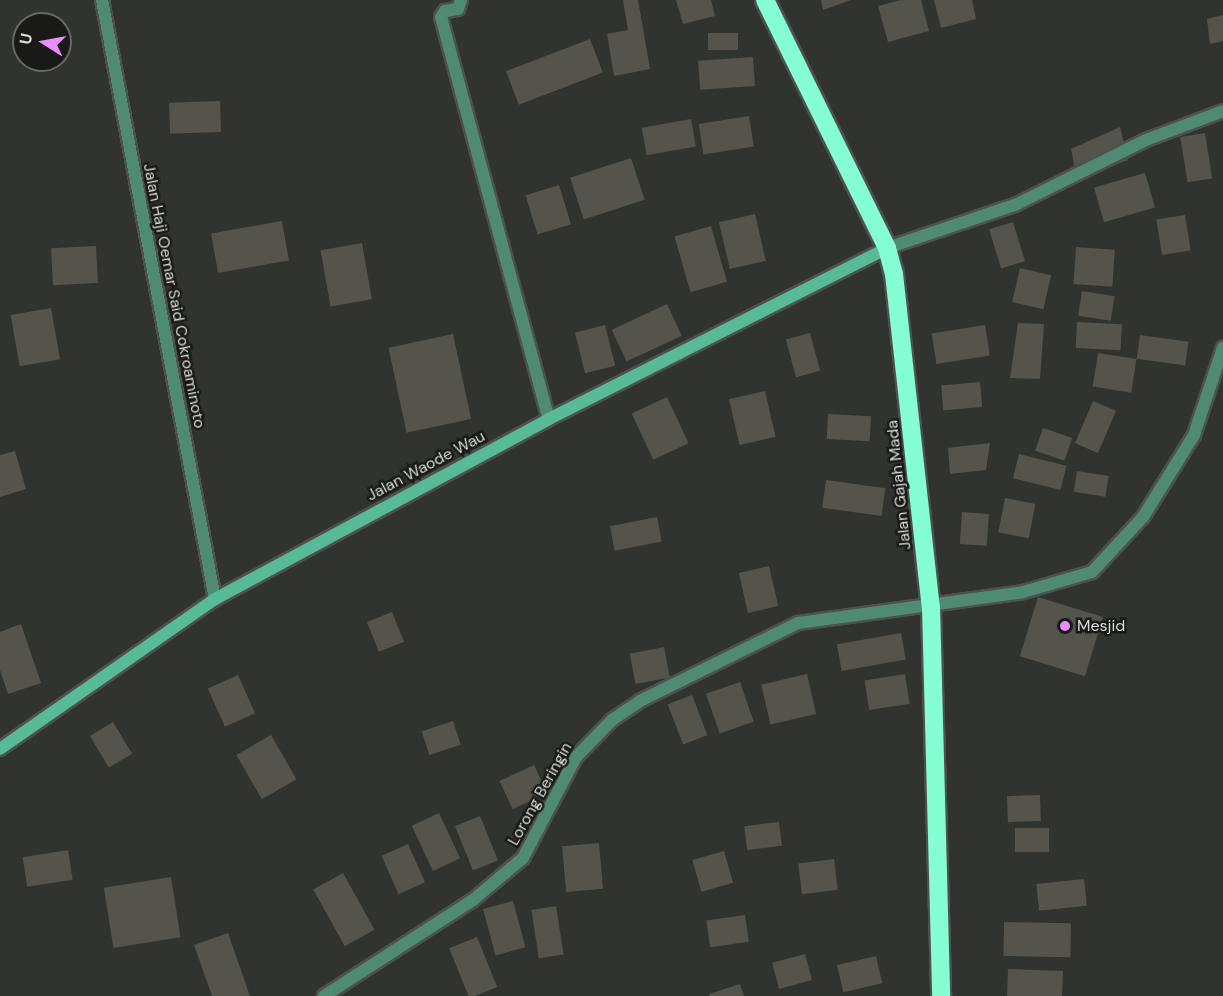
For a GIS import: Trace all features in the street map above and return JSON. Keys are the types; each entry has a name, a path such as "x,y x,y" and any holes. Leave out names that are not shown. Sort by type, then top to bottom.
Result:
{"highway":[{"name":"Jalan Gajah Mada","path":"765,0 887,248 894,274 931,607 941,996"}],"street":[{"name":"Jalan Haji Oemar Said Cokroaminoto","path":"102,0 215,599"},
{"path":"461,0 458,9 444,11 441,17 549,419"},
{"path":"887,248 1015,205 1146,140 1223,111"},
{"name":"Jalan Waode Wau","path":"0,749 215,599 549,419 887,248"},
{"name":"Lorong Beringin","path":"324,996 473,900 523,858 576,757 612,720 640,700 798,623 830,617 931,607 1023,592 1092,572 1143,517 1194,435 1223,348"}],"building":[{"path":"623,0 638,0 650,69 614,76 607,34 628,30"},
{"path":"676,0 711,0 715,16 683,24"},
{"path":"821,0 851,0 823,10"},
{"path":"901,0 921,0 929,31 888,42 878,6"},
{"path":"934,0 972,0 976,19 941,28"},
{"path":"1223,15 1223,41 1210,44 1207,19"},
{"path":"708,33 738,33 738,50 708,50"},
{"path":"590,39 603,73 519,105 506,71"},
{"path":"753,57 755,86 700,90 698,61"},
{"path":"220,101 221,132 170,134 169,103"},
{"path":"749,116 754,147 703,155 699,124"},
{"path":"691,119 696,147 647,155 642,128"},
{"path":"1120,127 1128,160 1077,179 1071,149"},
{"path":"1205,133 1212,178 1188,182 1180,137"},
{"path":"631,158 645,200 584,220 570,178"},
{"path":"1145,173 1155,208 1104,222 1094,188"},
{"path":"559,185 571,224 538,234 526,195"},
{"path":"755,214 766,261 730,269 719,222"},
{"path":"1185,215 1191,251 1162,255 1156,220"},
{"path":"282,221 289,260 218,273 211,234"},
{"path":"1013,222 1025,261 1001,269 989,229"},
{"path":"711,226 727,282 690,292 674,236"},
{"path":"362,243 372,299 331,306 321,250"},
{"path":"96,246 98,283 53,285 51,248"},
{"path":"1076,247 1115,250 1112,287 1073,284"},
{"path":"1020,268 1051,275 1043,309 1012,302"},
{"path":"1082,291 1115,296 1111,321 1078,316"},
{"path":"667,304 682,336 627,362 612,330"},
{"path":"51,308 60,359 20,366 11,315"},
{"path":"1077,322 1122,324 1121,350 1076,348"},
{"path":"1018,323 1044,324 1040,379 1010,378"},
{"path":"605,325 615,366 585,373 575,332"},
{"path":"985,325 990,356 937,364 932,333"},
{"path":"810,333 820,371 796,377 786,339"},
{"path":"453,334 471,419 407,433 388,348"},
{"path":"1140,335 1189,342 1185,366 1137,359"},
{"path":"1098,353 1137,359 1131,393 1093,387"},
{"path":"980,382 982,407 943,410 941,385"},
{"path":"765,391 776,437 740,445 729,399"},
{"path":"667,397 689,443 653,460 632,413"},
{"path":"1093,401 1116,411 1098,453 1075,443"},
{"path":"828,414 871,416 870,441 827,439"},
{"path":"1043,428 1072,438 1064,461 1035,451"},
{"path":"990,443 986,470 950,474 948,448"},
{"path":"15,451 26,489 0,497 0,455"},
{"path":"1019,454 1067,466 1060,490 1013,478"},
{"path":"1077,471 1109,476 1105,497 1074,492"},
{"path":"826,480 885,488 882,516 822,508"},
{"path":"1005,498 1035,504 1029,538 998,532"},
{"path":"962,512 989,514 987,546 960,544"},
{"path":"657,517 662,542 615,551 610,526"},
{"path":"769,566 778,606 748,613 739,573"},
{"path":"1038,597 1103,617 1085,676 1020,656"},
{"path":"392,612 404,642 379,652 367,622"},
{"path":"21,624 41,683 8,694 0,670 0,632"},
{"path":"901,633 906,660 842,671 837,644"},
{"path":"664,647 670,677 636,684 630,654"},
{"path":"807,674 816,714 770,725 761,685"},
{"path":"905,674 910,704 869,710 865,680"},
{"path":"238,675 255,713 225,727 208,688"},
{"path":"740,682 754,722 720,733 706,694"},
{"path":"692,695 707,735 683,744 668,704"},
{"path":"453,721 461,745 429,755 422,731"},
{"path":"113,722 132,754 109,768 90,736"},
{"path":"271,735 296,779 262,799 236,755"},
{"path":"534,765 547,793 513,809 500,781"},
{"path":"1040,795 1041,821 1008,822 1007,796"},
{"path":"439,813 460,858 433,871 412,826"},
{"path":"480,816 498,861 473,871 455,826"},
{"path":"779,822 782,846 747,850 744,826"},
{"path":"1015,828 1049,828 1049,852 1015,852"},
{"path":"599,843 603,889 566,892 562,846"},
{"path":"408,844 425,882 399,894 382,856"},
{"path":"68,850 73,880 27,887 23,857"},
{"path":"724,851 733,883 701,892 692,860"},
{"path":"834,859 838,890 802,894 798,863"},
{"path":"343,873 375,930 345,946 313,889"},
{"path":"171,877 181,937 113,948 104,888"},
{"path":"1084,879 1087,906 1039,911 1036,884"},
{"path":"513,901 525,947 495,955 483,909"},
{"path":"556,906 564,954 539,958 531,910"},
{"path":"745,915 749,942 710,947 706,920"},
{"path":"1004,922 1071,923 1070,957 1003,956"},
{"path":"228,933 250,996 212,996 194,945"},
{"path":"477,937 497,987 475,996 468,996 449,948"},
{"path":"805,954 812,980 779,989 772,963"},
{"path":"876,956 882,983 843,992 837,965"},
{"path":"1008,969 1063,971 1062,996 1007,996"},
{"path":"740,984 744,996 710,996 709,994"}],"place":[{"name":"Mesjid","path":"1065,626"}]}
